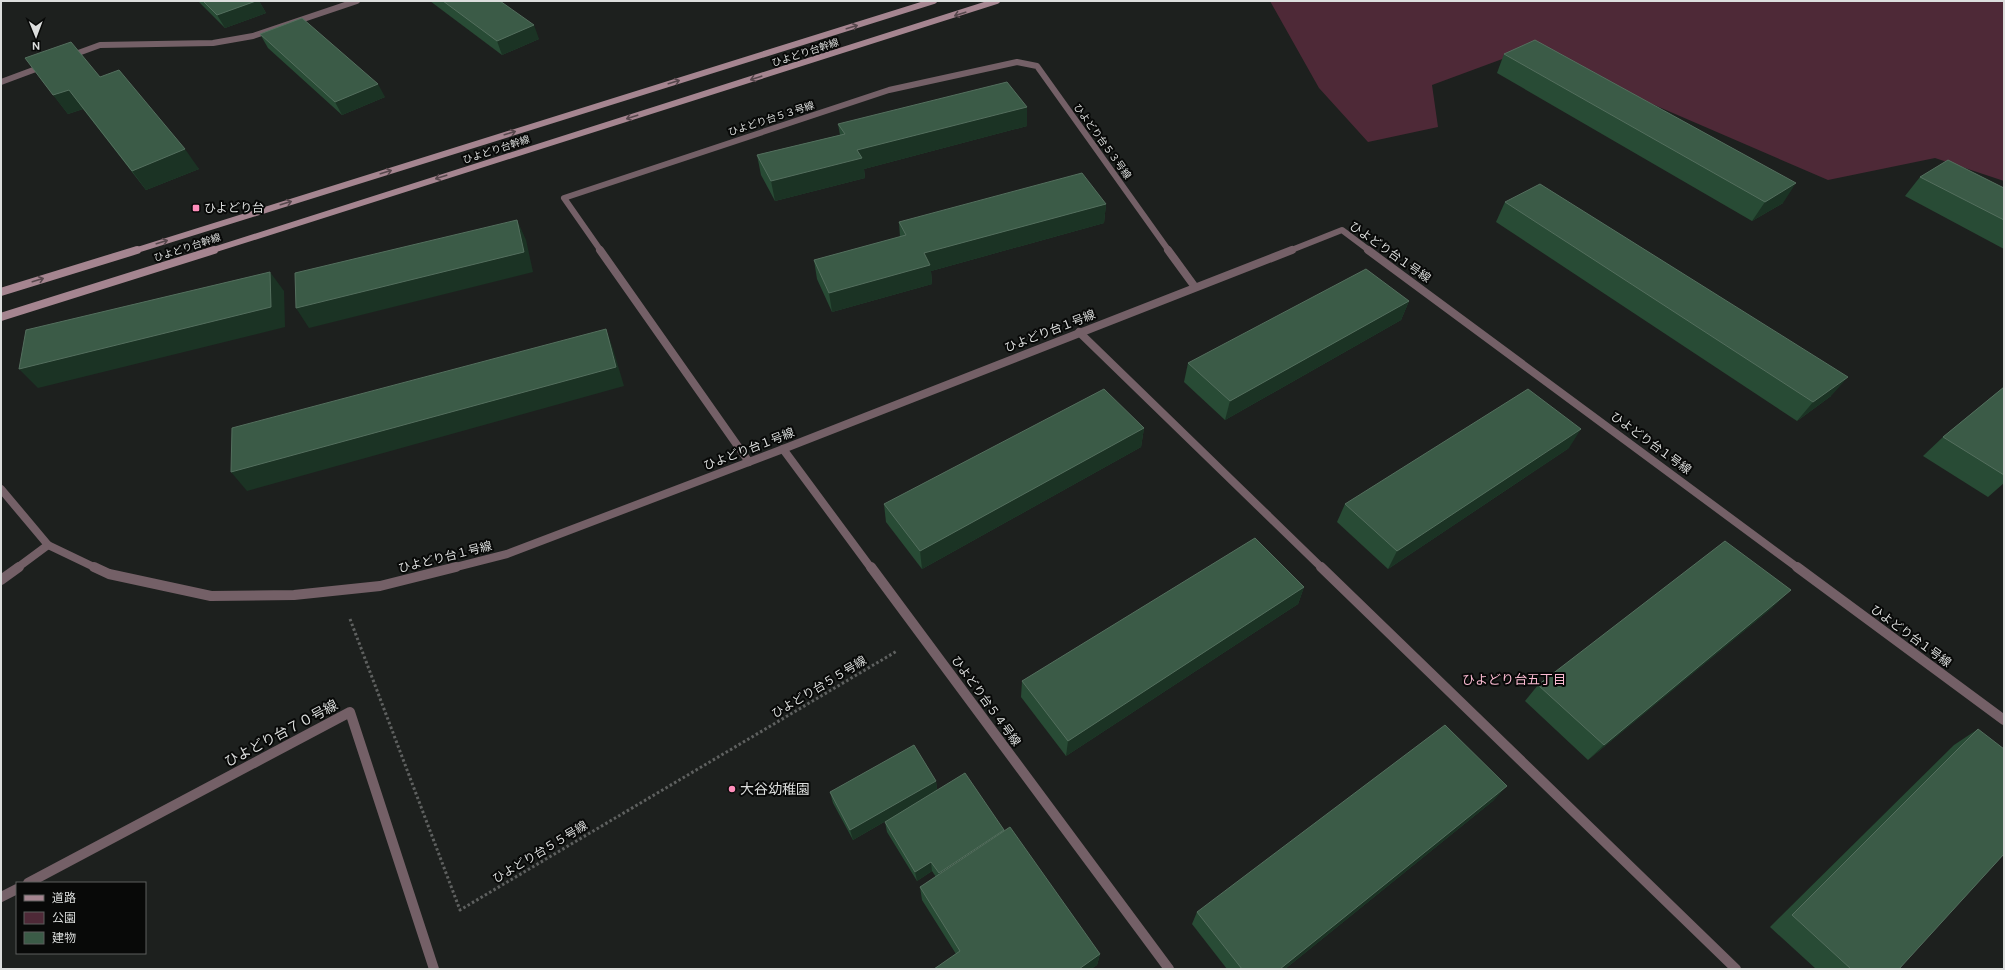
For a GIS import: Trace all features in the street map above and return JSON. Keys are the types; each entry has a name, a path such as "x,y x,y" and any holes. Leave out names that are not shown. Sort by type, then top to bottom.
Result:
{"street":[{"path":"65,58 100,45 212,43 253,36 357,1"},
{"name":"ひよどり台幹線","path":"1,292 934,1"},
{"name":"ひよどり台幹線","path":"1,316 997,1"},
{"name":"ひよどり台５３号線","path":"749,462 564,198 890,90 1017,62 1037,66 1195,287"},
{"path":"1,82 51,63"},
{"name":"ひよどり台１号線","path":"1,489 48,544 108,574 211,596 294,595 380,586 507,554 783,449 1342,230 2004,720"},
{"path":"1080,332 1736,969"},
{"name":"ひよどり台５４号線","path":"783,449 923,636 1166,968"},
{"path":"1,580 48,544"},
{"name":"ひよどり台７０号線","path":"30,882 350,712 434,969"},
{"path":"1,897 16,890"}],"path":[{"name":"ひよどり台５５号線","path":"339,590 460,910 923,636"}],"green space":[{"path":"1270,1 2004,1 2004,181 1935,158 1828,180 1527,50 1432,85 1438,127 1368,142 1319,88"}],"building":[{"path":"203,1 256,1 217,15"},
{"path":"443,1 500,1 534,25 497,41"},
{"path":"302,18 378,84 335,102 260,34"},
{"path":"1535,40 1796,183 1765,202 1504,54"},
{"path":"71,42 100,77 119,70 185,149 132,171 69,90 53,95 25,58"},
{"path":"1007,82 1027,107 857,150 862,158 771,181 757,155 845,134 838,124"},
{"path":"1948,160 2004,188 2004,220 1920,177"},
{"path":"1082,173 1106,204 924,253 930,265 829,293 814,260 906,235 899,222"},
{"path":"1540,184 1848,377 1813,402 1505,202"},
{"path":"517,220 524,252 296,308 295,273"},
{"path":"1366,269 1409,301 1230,401 1188,363"},
{"path":"270,272 271,307 19,369 26,330"},
{"path":"606,329 616,367 231,472 232,428"},
{"path":"2004,387 2004,475 1943,437"},
{"path":"1104,389 1144,428 920,551 884,504"},
{"path":"1528,389 1581,429 1397,551 1345,504"},
{"path":"1255,538 1304,587 1068,741 1022,681"},
{"path":"1725,541 1791,590 1604,745 1538,685"},
{"path":"1445,725 1507,786 1280,969 1242,969 1197,912"},
{"path":"1978,729 2004,749 2004,854 1899,969 1851,969 1792,915"},
{"path":"914,745 936,781 850,830 830,792"},
{"path":"965,773 1004,830 939,873 931,862 915,872 885,822"},
{"path":"1010,827 1100,954 1079,969 934,969 960,951 920,887"}],"place":[{"name":"ひよどり台","path":"196,208"},
{"name":"大谷幼稚園","path":"732,789"}],"district":[{"name":"ひよどり台五丁目","path":"1514,679"}]}
